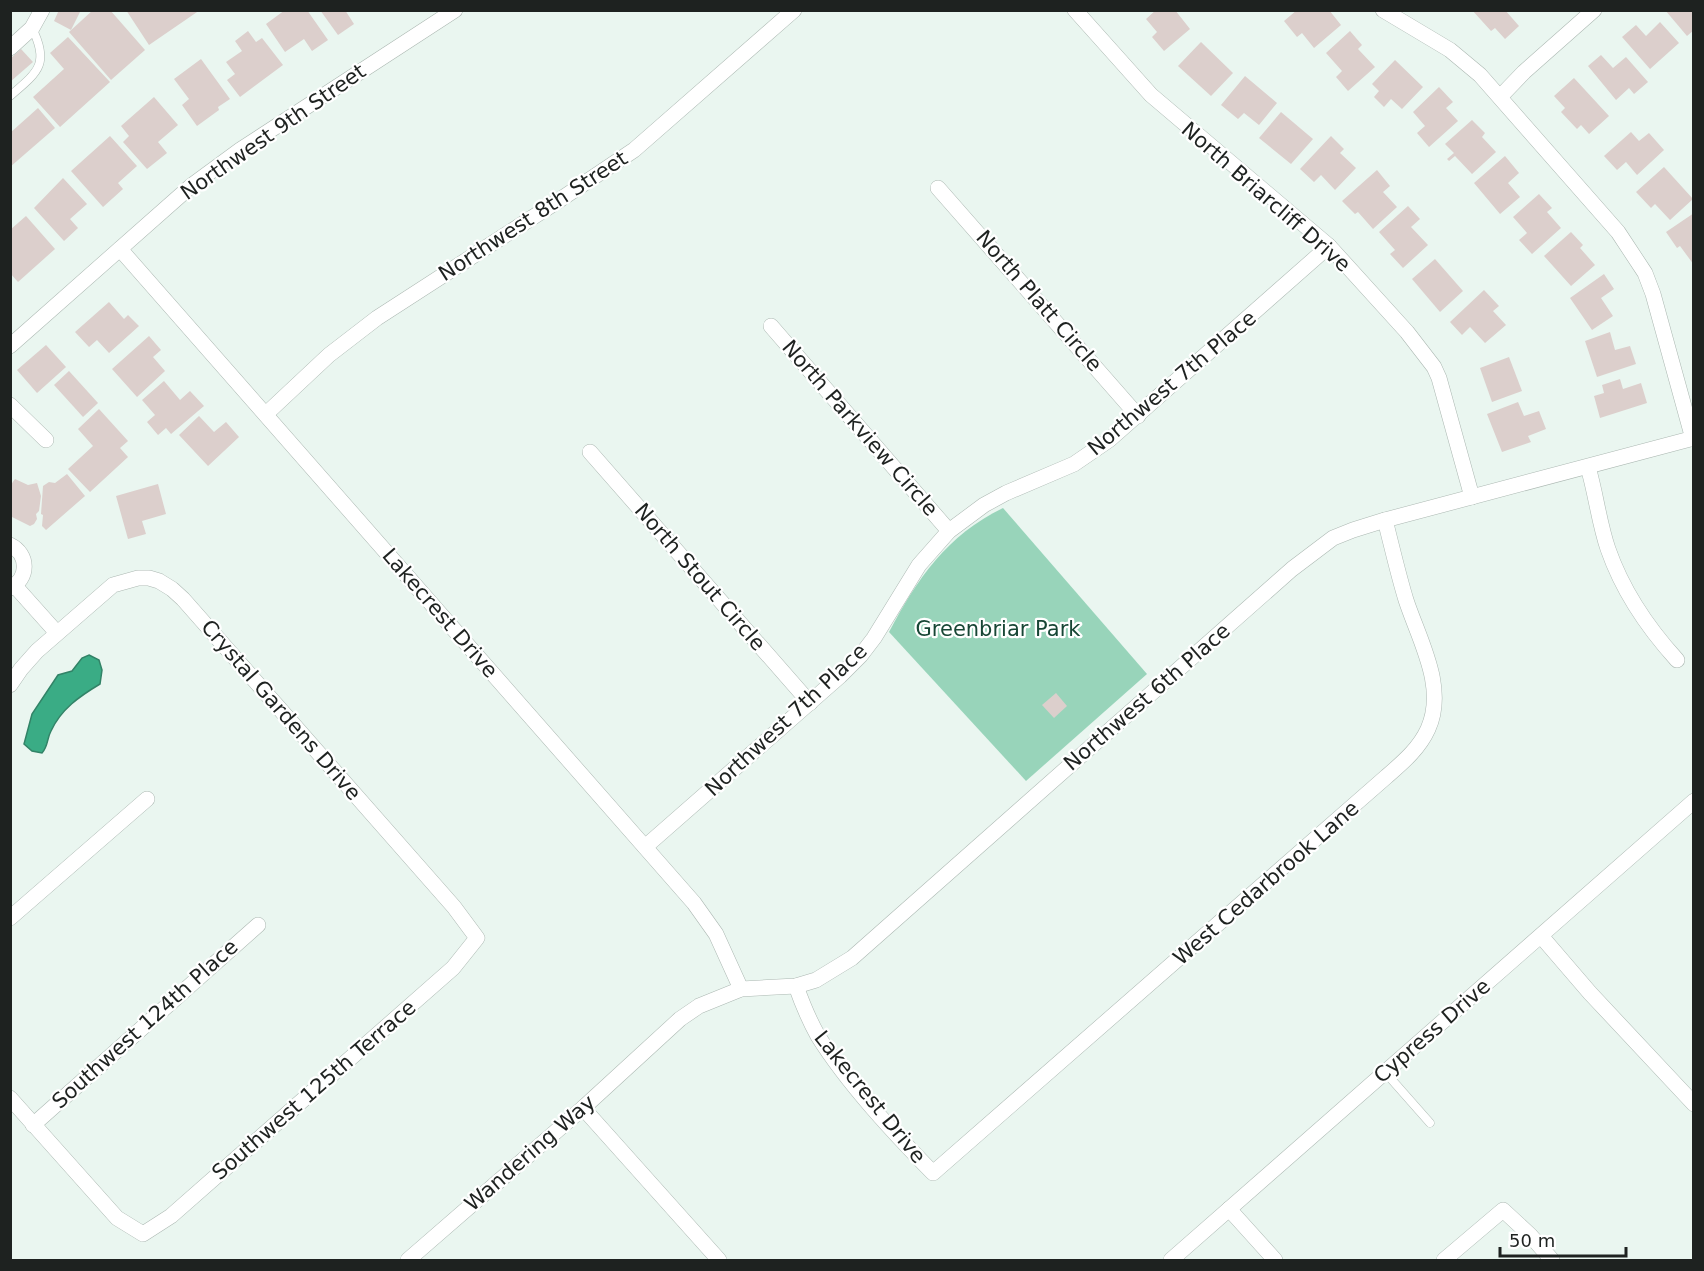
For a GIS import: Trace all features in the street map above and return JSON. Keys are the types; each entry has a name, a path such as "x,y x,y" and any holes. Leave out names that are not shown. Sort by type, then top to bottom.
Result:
{"street":[{"path":"10,48 32,28 42,10"},
{"name":"Northwest 9th Street","path":"10,346 191,186 240,150 455,10"},
{"name":"Northwest 8th Street","path":"266,414 329,355 377,318 634,150 794,10"},
{"name":"North Briarcliff Drive","path":"1075,10 1151,95 1329,246 1407,332 1434,367 1445,396 1472,497"},
{"path":"1383,10 1450,50 1480,75 1618,232 1646,273 1693,438"},
{"path":"1500,97 1524,72 1594,10"},
{"name":"North Platt Circle","path":"938,188 1138,416"},
{"name":"Northwest 7th Place","path":"645,847 810,703 861,655 919,565 949,531 984,505 1074,464 1109,440 1329,246"},
{"name":"Lakecrest Drive","path":"120,249 706,918 741,989"},
{"name":"North Parkview Circle","path":"771,326 949,531"},
{"path":"10,405 46,440"},
{"name":"Northwest 6th Place","path":"652,1046 680,1019 699,1006 741,989 796,986 816,980 852,958 1315,550 1333,538 1385,520 1693,438"},
{"name":"North Stout Circle","path":"590,452 810,703"},
{"path":"1588,467 1608,548 1621,580 1646,623 1677,660"},
{"name":"West Cedarbrook Lane","path":"933,1173 1386,777 1418,745 1430,722 1435,705 1434,693 1430,667 1398,572 1385,520"},
{"path":"10,545 22,554 25,565 24,574 13,587 57,633"},
{"name":"Crystal Gardens Drive","path":"10,685 21,669 57,633 102,593 119,582 149,578 172,589 238,660 439,890 477,938"},
{"path":"10,918 147,799"},
{"name":"Cypress Drive","path":"1171,1260 1694,801"},
{"name":"Southwest 124th Place","path":"33,1125 258,925"},
{"path":"1541,936 1590,993 1694,1104"},
{"name":"Southwest 125th Terrace","path":"33,1125 117,1218 142,1234 171,1216 453,968 477,938"},
{"name":"Lakecrest Drive","path":"796,986 812,1024 831,1055 900,1138 933,1173"},
{"name":"Wandering Way","path":"408,1260 652,1046"},
{"path":"10,1098 33,1125"},
{"path":"583,1108 719,1260"},
{"path":"1229,1209 1275,1260"},
{"path":"1444,1260 1503,1210 1552,1260"}],"lane":[{"path":"10,96 28,81 42,58 32,28"},
{"path":"1385,1072 1430,1123"}],"green space":[{"name":"Greenbriar Park","path":"1003,508 1147,674 1026,781 889,632 911,594 936,560 966,531"}],"shaded area":[{"path":"89,655 99,660 102,670 100,684 78,698 60,716 42,753 32,751 24,744 32,714 58,675 72,671 82,658"}],"building":[{"path":"59,10 81,10 71,30 54,21"},
{"path":"93,10 110,10 145,50 111,80 69,32"},
{"path":"126,10 200,10 149,45"},
{"path":"285,10 307,10 328,40 312,51 304,39 285,52 266,24"},
{"path":"320,10 345,10 354,24 338,35"},
{"path":"1156,10 1175,10 1190,29 1164,51 1152,37 1157,32 1146,19"},
{"path":"1297,10 1329,10 1341,25 1314,48 1302,33 1297,37 1284,21"},
{"path":"1472,10 1505,10 1519,26 1505,39 1495,28 1491,31"},
{"path":"1665,10 1694,10 1694,30 1687,36"},
{"path":"1660,22 1679,43 1650,69 1622,37 1636,25 1646,36"},
{"path":"248,31 256,42 262,38 283,65 240,97 227,80 235,74 226,62 242,51 235,41"},
{"path":"1350,31 1362,45 1358,49 1375,67 1348,91 1336,77 1342,71 1326,53"},
{"path":"68,37 110,82 60,127 33,97 64,69 50,53"},
{"path":"1201,42 1233,73 1211,96 1178,66"},
{"path":"21,49 33,62 10,82 10,59"},
{"path":"1601,55 1613,68 1626,57 1648,82 1634,94 1629,88 1616,100 1588,66"},
{"path":"201,59 230,99 197,126 182,105 189,99 174,79"},
{"path":"1395,60 1423,87 1402,109 1391,99 1384,107 1374,97 1379,91 1372,84"},
{"path":"1245,76 1277,103 1259,125 1244,113 1238,119 1221,105"},
{"path":"1574,78 1609,116 1589,134 1581,125 1577,129 1561,112 1565,108 1554,96"},
{"path":"1439,87 1453,102 1446,108 1458,121 1429,147 1417,133 1425,126 1413,112"},
{"path":"154,97 178,125 158,142 167,153 147,169 123,142 129,136 121,126"},
{"path":"38,108 55,128 10,167 10,133"},
{"path":"1281,112 1313,139 1291,164 1259,138"},
{"path":"1472,120 1485,133 1482,137 1496,152 1472,174 1455,156 1449,161 1447,159 1454,153 1445,144"},
{"path":"1631,132 1639,141 1649,133 1664,150 1637,175 1626,162 1617,170 1604,156"},
{"path":"110,136 137,166 118,183 123,189 103,207 71,171"},
{"path":"1331,136 1344,149 1340,153 1356,168 1335,190 1321,175 1314,182 1300,169"},
{"path":"1505,156 1519,173 1508,183 1520,197 1500,214 1474,183"},
{"path":"1664,167 1693,199 1670,220 1655,204 1651,208 1636,192"},
{"path":"1377,170 1390,186 1383,192 1397,207 1373,229 1358,212 1355,214 1342,201"},
{"path":"63,178 87,204 70,219 78,228 64,241 34,208"},
{"path":"1539,194 1552,208 1547,212 1561,228 1532,254 1519,240 1527,233 1513,217"},
{"path":"1408,206 1420,219 1411,227 1428,245 1403,268 1390,254 1395,250 1379,232"},
{"path":"1694,213 1694,265 1680,246 1677,248 1666,232"},
{"path":"26,216 55,249 18,282 10,273 10,230"},
{"path":"1571,232 1583,245 1580,248 1595,265 1571,286 1544,256"},
{"path":"1435,259 1463,291 1440,312 1412,279"},
{"path":"1604,274 1614,289 1601,298 1613,316 1592,330 1570,298"},
{"path":"1484,290 1499,306 1493,311 1506,325 1485,343 1470,327 1462,335 1450,322"},
{"path":"109,302 124,319 128,315 139,326 109,353 97,340 89,347 75,332"},
{"path":"1610,332 1615,350 1630,346 1636,364 1597,377 1585,341"},
{"path":"149,336 161,350 153,357 165,371 137,397 112,369"},
{"path":"46,345 66,367 37,393 17,370"},
{"path":"1509,357 1522,391 1492,402 1480,368"},
{"path":"69,371 98,403 83,417 54,385"},
{"path":"1620,379 1623,389 1641,383 1647,403 1600,418 1594,396 1604,393 1602,385"},
{"path":"164,381 180,400 190,391 204,406 171,434 166,428 158,435 147,422 155,415 142,400"},
{"path":"1518,402 1524,416 1539,411 1546,429 1528,436 1531,442 1502,452 1487,414"},
{"path":"99,409 128,441 120,448 128,457 90,492 68,469 93,446 78,429"},
{"path":"199,416 214,432 226,422 239,437 208,466 179,435"},
{"path":"67,474 85,496 46,530 42,526 43,515 41,514 43,486 49,482 55,483"},
{"path":"15,479 28,485 37,483 41,496 39,511 34,524 30,526 10,516 10,486"},
{"path":"158,484 166,514 142,521 146,534 128,539 116,496"},
{"path":"1056,693 1067,706 1054,718 1042,705"}]}
